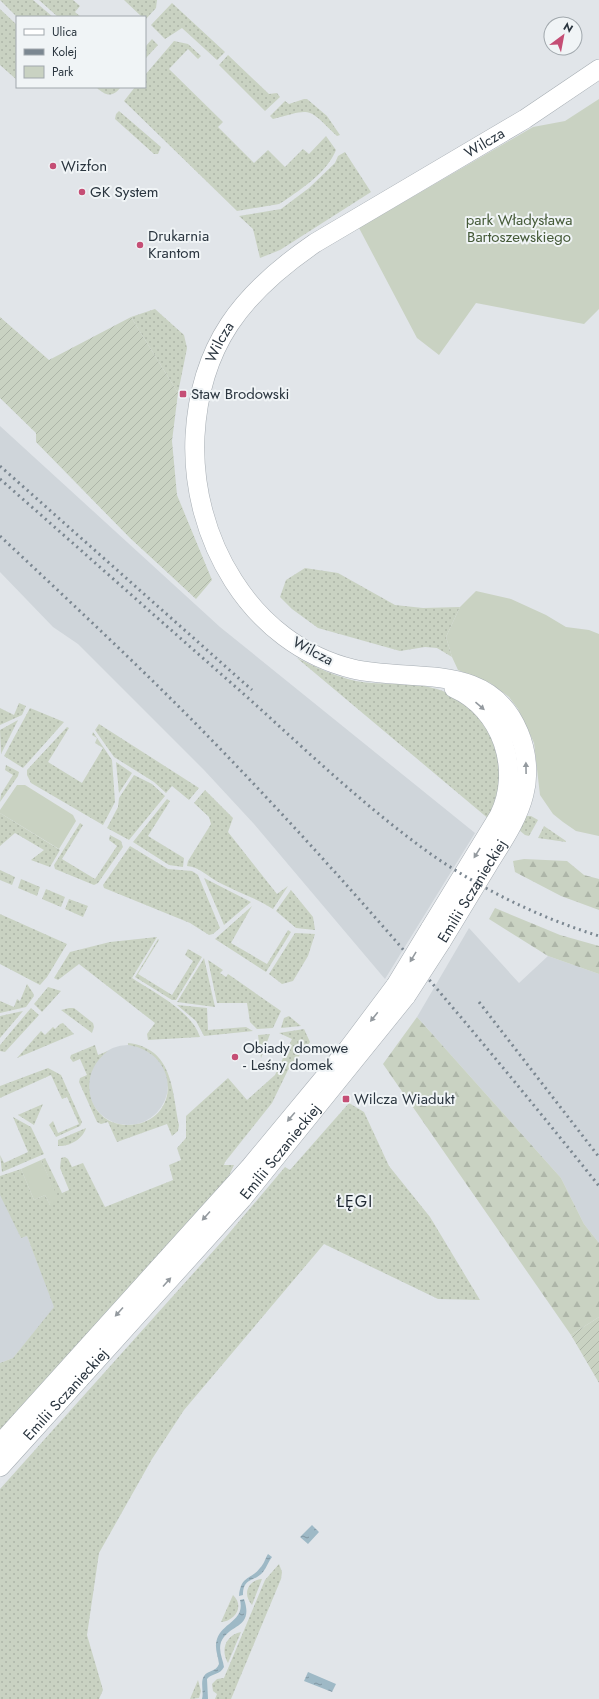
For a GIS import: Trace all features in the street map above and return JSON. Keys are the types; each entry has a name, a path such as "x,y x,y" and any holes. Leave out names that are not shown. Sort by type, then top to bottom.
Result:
{"street":[{"name":"Wilcza","path":"520,806 526,782 526,757 518,731 507,711 488,694 466,683 450,678 355,669 316,656 276,629 256,612 239,591 224,568 210,537 197,489 194,458 198,403 208,365 222,334 238,312 268,279 298,254 346,223 519,123 599,69"},
{"name":"Wilcza","path":"421,676 441,682 464,694 491,718 505,748 510,775 508,794 502,811"},
{"name":"Emilii Sczanieckiej","path":"435,936 503,840 520,806"},
{"name":"Emilii Sczanieckiej","path":"0,1467 242,1199 374,1039 401,991 435,936 502,811"},
{"name":"Emilii Sczanieckiej","path":"0,1444 251,1166 357,1037 401,991"}],"shaded area":[{"path":"0,426 220,627 475,833 385,979 254,824 204,770 78,644 53,627 0,572"},
{"path":"469,928 519,983 548,956 599,974 599,1243 584,1224 561,1178 417,1017"},
{"path":"128,1045 143,1048 156,1057 165,1070 168,1085 165,1100 156,1113 143,1122 128,1125 113,1122 100,1113 91,1100 88,1085 91,1070 100,1057 113,1048"},
{"path":"0,1187 21,1238 27,1236 55,1307 13,1358 0,1363"}],"green space":[{"path":"0,0 33,0 52,16 16,16"},
{"path":"39,0 73,0 80,6 75,12 80,16 57,16"},
{"path":"124,0 157,0 156,8 146,19 146,16 141,16"},
{"path":"172,3 225,52 217,60 182,28 165,39 151,25"},
{"path":"0,9 16,24 16,79 0,65"},
{"path":"152,39 158,45 146,58 146,46"},
{"path":"174,41 188,44 201,56 198,59 188,49 169,69 223,122 218,127 254,163 268,150 285,167 303,149 309,154 326,136 336,150 327,165 314,179 279,204 237,211 124,101 134,88 146,88 146,74"},
{"path":"228,55 269,94 277,93 280,97 265,111 219,65"},
{"path":"97,88 120,88 112,94 106,94"},
{"path":"307,99 327,116 340,135 337,136 309,112 296,113 273,119 270,116 285,101 289,104"},
{"name":"park Władysława Bartoszewskiego","path":"599,99 599,309 584,324 476,303 439,355 417,338 359,228 533,127 565,121"},
{"path":"119,111 161,147 158,154 154,154 115,119 116,114"},
{"path":"345,152 371,192 280,250 260,258 253,229 239,216 281,209 309,188 335,163 338,156"},
{"path":"155,309 184,335 187,348 178,393 131,317"},
{"path":"0,317 49,360 131,317 178,393 172,441 177,495 212,580 196,599 130,538 36,442 36,433 0,398"},
{"path":"305,568 338,573 395,605 423,608 460,607 446,637 452,657 437,648 425,647 400,651 318,628 292,609 280,597 286,580"},
{"path":"476,591 511,599 546,615 566,627 589,630 599,634 599,836 576,831 563,822 553,814 540,795 534,743 518,709 509,697 490,683 458,670 446,637 460,607"},
{"path":"297,658 340,677 356,681 417,685 437,689 464,703 476,714 486,727 494,742 499,757 501,772 500,788 490,820"},
{"path":"19,703 26,706 22,715 0,725 0,708 14,715"},
{"path":"30,708 64,722 23,768 4,756"},
{"path":"18,720 1,754 0,730"},
{"path":"99,724 199,788 189,800 172,786 166,793 154,782 114,757 95,730"},
{"path":"67,727 69,728 48,762 82,783 103,748 95,743 97,738 92,735 93,732 112,760 115,802 103,825 31,783 27,775 27,770"},
{"path":"116,762 132,773 119,793"},
{"path":"6,765 19,772 18,776 0,802 1,794 13,775 5,770"},
{"path":"134,775 152,784 165,796 129,840 107,828 118,807 119,798"},
{"path":"17,785 25,785 73,815 76,821 59,849 0,813 0,810"},
{"path":"205,790 233,818 228,832 277,894 288,886 273,909 220,883 200,870 187,866 188,861 211,824 209,817 194,803"},
{"path":"167,799 170,801 148,836 184,858 183,867 169,865 133,842"},
{"path":"0,813 60,850 50,867 31,860 44,850 15,833 0,846"},
{"path":"525,816 531,816 538,820 529,836 525,835 519,830"},
{"path":"80,823 83,825 62,859 95,879 117,846 109,840 110,835 121,841 123,847 98,883 94,885 55,869 54,865"},
{"path":"544,826 566,841 566,842 538,838"},
{"path":"130,846 168,869 192,871 198,875 220,928 213,934 209,935 190,923 104,888 103,885"},
{"path":"524,859 567,861 584,875 599,879 599,910 561,896 515,872 513,861"},
{"path":"0,870 15,877 12,885 0,880"},
{"path":"204,878 251,902 224,925"},
{"path":"21,879 40,887 37,896 18,888"},
{"path":"46,889 65,897 61,907 42,899"},
{"path":"291,890 313,917 315,930 296,928 276,911"},
{"path":"69,899 88,906 83,917 65,909"},
{"path":"252,906 231,943 267,964 288,930 291,932 266,972 215,939"},
{"path":"495,908 560,935 599,946 599,974 548,956 489,919"},
{"path":"0,914 67,944 47,977 40,985 0,964"},
{"path":"295,933 315,934 308,956 293,981 282,984 269,974"},
{"path":"157,937 132,978 161,996 181,1011 196,1028 200,1037 148,1040 147,1034 155,1023 79,964 58,980 54,978 70,952 110,942"},
{"path":"158,939 159,940 138,974 172,995 193,961 185,955 188,949 202,957 176,1000 172,1000 135,977"},
{"path":"204,958 215,1007 177,1002"},
{"path":"208,960 223,970 220,973 226,977 228,974 281,1011 273,1028 257,1029 250,1022 247,1003 217,1003"},
{"path":"27,984 34,996 26,1007 0,1013 0,1001 14,1007 17,999 20,1001"},
{"path":"48,987 61,991 42,1012 34,1004"},
{"path":"177,1005 207,1008 208,1030 246,1027 253,1031 204,1036 196,1021"},
{"path":"31,1008 39,1015 5,1052 0,1051 0,1045"},
{"path":"74,1008 93,1023 94,1027 92,1033 61,1010"},
{"path":"23,1011 0,1038 0,1016"},
{"path":"289,1016 301,1026 281,1028 284,1018"},
{"path":"417,1017 561,1178 584,1224 599,1243 599,1317 571,1335 383,1064"},
{"path":"63,1023 74,1034 17,1058 41,1031 45,1035 53,1027 55,1029"},
{"path":"304,1029 310,1042 288,1070 272,1103 225,1162 224,1165 234,1165 227,1180 0,1434 0,1363 13,1358 54,1307 27,1236 21,1238 0,1195 0,1176 21,1169 34,1200 45,1195 50,1205 54,1190 41,1160 45,1158 62,1193 69,1190 60,1168 61,1158 65,1157 68,1159 72,1167 83,1163 105,1207 173,1180 169,1165 181,1160 177,1148 186,1138 186,1116 228,1078 247,1100 275,1075 292,1039 279,1033"},
{"path":"270,1034 261,1058 258,1035"},
{"path":"128,1043 143,1047 154,1053 162,1062 168,1073 172,1085 179,1125 178,1131 172,1136 167,1124 117,1142 108,1122 101,1124 97,1122 79,1082 80,1078 87,1075 80,1059 73,1062 70,1058 71,1055 95,1045 98,1055 108,1051 97,1062 91,1075 89,1088 92,1101 98,1112 108,1120 121,1125 137,1124 151,1118 161,1109 167,1097 168,1084 164,1071 157,1059 145,1050 128,1045"},
{"path":"48,1068 61,1075 82,1122 80,1126 56,1137 49,1125 53,1121 58,1133 79,1124 67,1097 62,1099 51,1075 0,1098 0,1086"},
{"path":"349,1103 364,1112 389,1166 430,1217 480,1300 438,1299 324,1244 184,1410 152,1459 99,1553 87,1635 103,1690 99,1699 0,1699 0,1489 225,1238 285,1167 290,1170"},
{"path":"43,1104 34,1125 18,1115 20,1114"},
{"path":"13,1117 31,1127 44,1154 2,1172 0,1155 4,1163 28,1152"},
{"path":"86,1128 82,1136 75,1142 58,1146 58,1140"},
{"path":"41,1160 59,1200 50,1205 45,1195 34,1200 21,1169"},
{"path":"599,1317 599,1383 571,1335"},
{"path":"279,1564 282,1572 281,1579 231,1699 215,1699 217,1694 213,1691 212,1684 217,1679 224,1678 265,1580"},
{"path":"262,1579 252,1605 247,1596 248,1588 253,1582"},
{"path":"233,1595 237,1599 237,1612 230,1619 221,1622"},
{"path":"241,1632 228,1663 225,1653 226,1644 232,1636"},
{"path":"198,1680 201,1691 199,1698 190,1699"}],"water":[{"path":"312,1525 319,1532 308,1544 300,1537"},
{"path":"268,1554 272,1557 264,1570 260,1575 247,1582 243,1595 239,1596 240,1589 244,1581 257,1572"},
{"path":"244,1599 246,1616 240,1625 230,1631 221,1642 220,1652 224,1667 222,1670 207,1679 208,1699 202,1699 203,1678 218,1667 219,1664 216,1648 217,1639 220,1633 237,1617 241,1607 240,1600"},
{"path":"308,1672 336,1684 332,1692 304,1681"}],"railway":[{"path":"0,466 252,690"},
{"path":"0,479 338,779 410,839 454,869 494,892 556,921 599,936"},
{"path":"0,536 175,703 304,838 405,951 599,1186"},
{"path":"479,1002 599,1157"}],"place":[{"name":"Wizfon","path":"53,166"},
{"name":"GK System","path":"82,192"},
{"name":"Drukarnia Krantom","path":"140,245"},
{"name":"Staw Brodowski","path":"183,394"},
{"name":"Obiady domowe - Leśny domek","path":"235,1057"},
{"name":"Wilcza Wiadukt","path":"346,1099"}],"district":[{"name":"ŁĘGI","path":"355,1201"}]}
